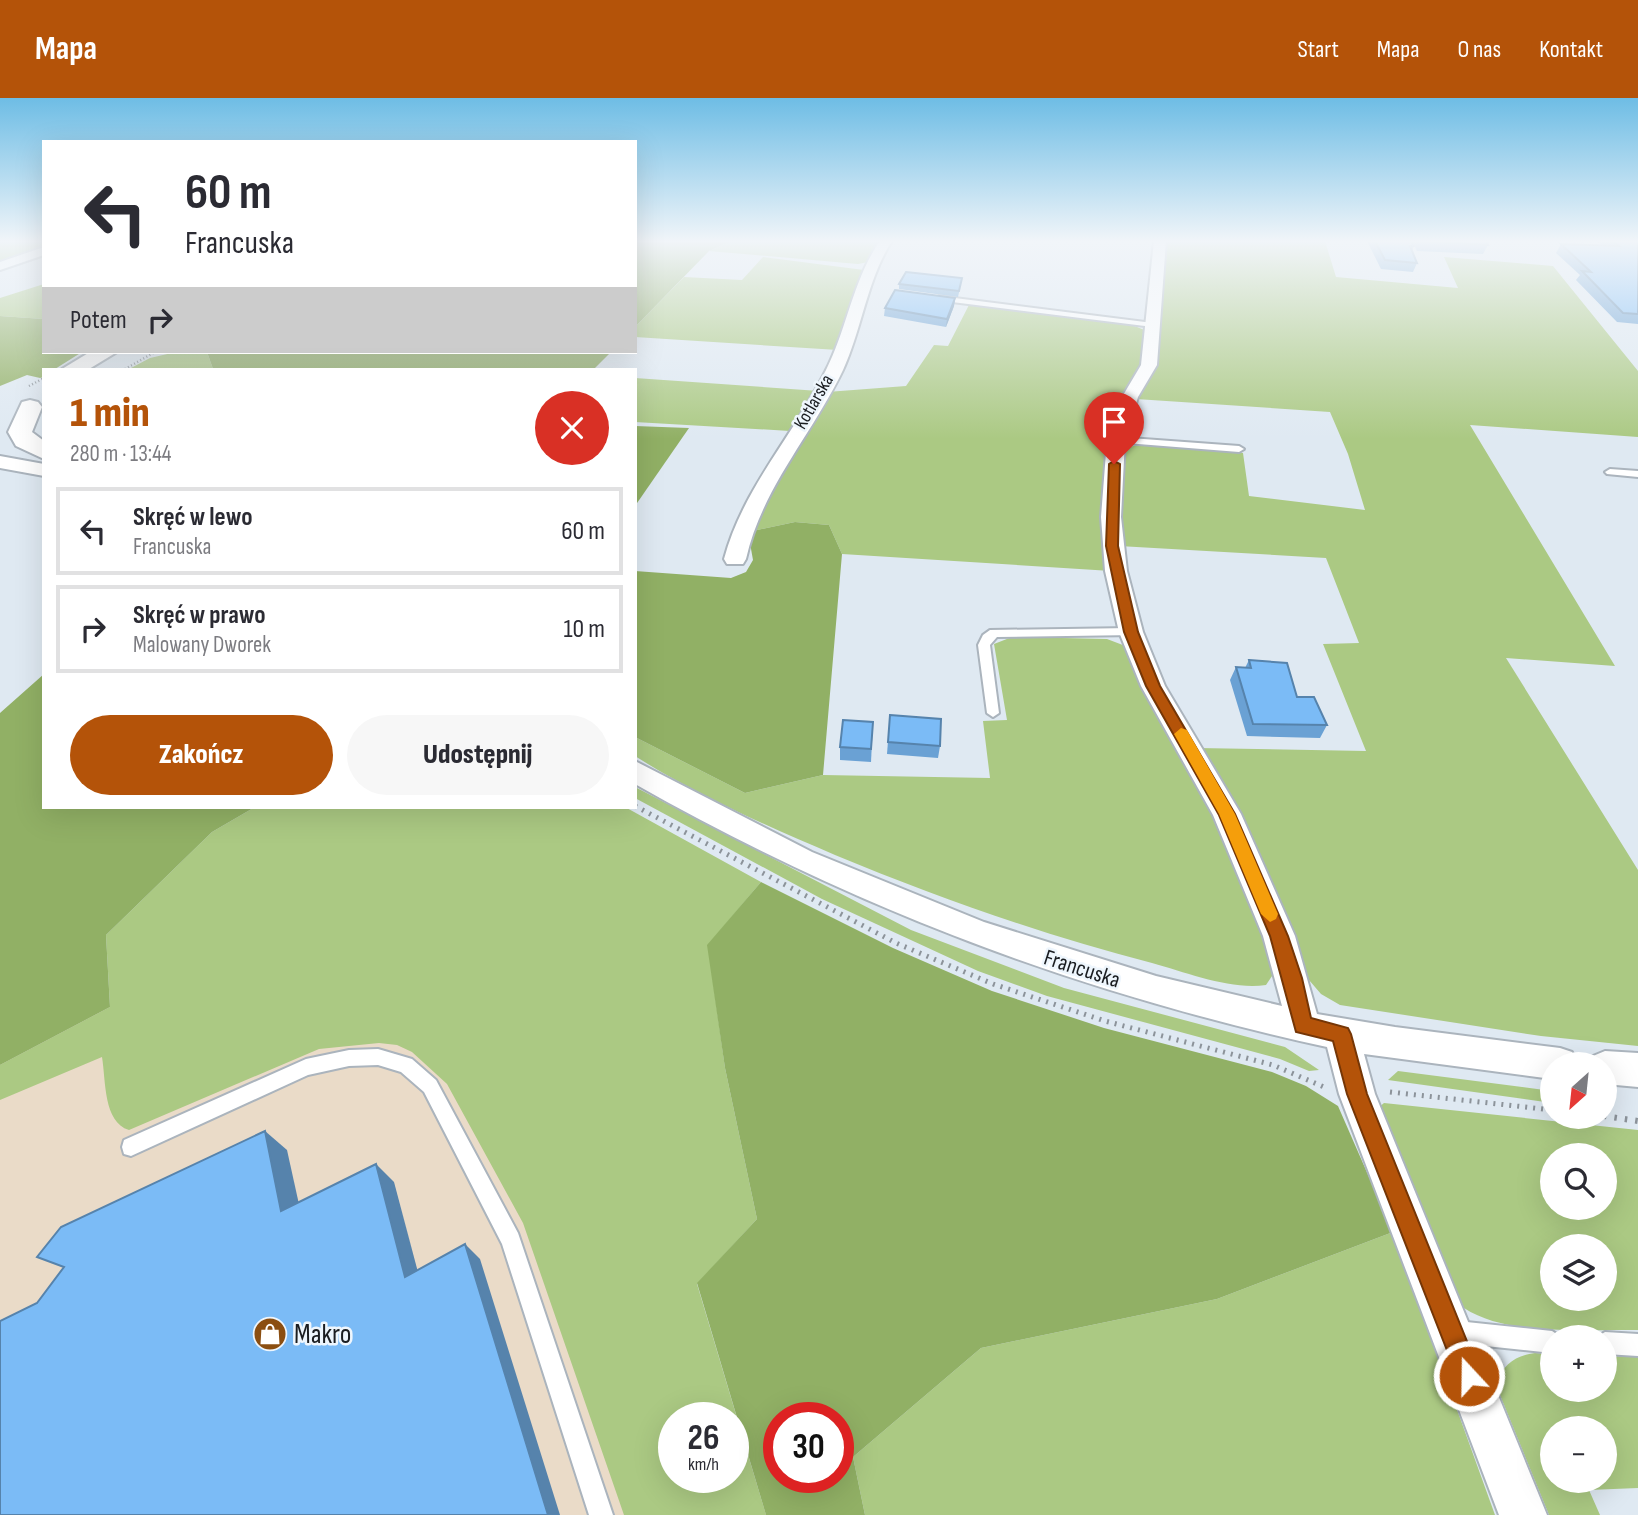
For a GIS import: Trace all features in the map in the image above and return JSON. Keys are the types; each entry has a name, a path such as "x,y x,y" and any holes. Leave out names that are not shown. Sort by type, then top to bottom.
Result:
{"main road":[{"path":"78,368 119,359"},
{"path":"103,368 119,359"},
{"path":"42,386 21,408 20,432 25,441 42,451"}],"street":[{"name":"Kotlarska","path":"735,559 737,544 775,467 823,392 858,307"},
{"path":"1154,307 1149,365 1130,397 1116,440 1112,546 1131,632 1153,686 1227,814 1279,936 1293,978 1303,1026"},
{"path":"0,447 42,452"},
{"path":"0,463 42,470"},
{"name":"Francuska","path":"637,772 746,833 902,905 1109,979 1341,1034 1540,1061"},
{"path":"1341,1034 1357,1094 1523,1515"},
{"path":"1617,1069 1638,1070"}],"lane":[{"path":"1005,307 1153,325"},
{"path":"1116,440 1239,449"},
{"path":"1610,472 1638,474"},
{"path":"993,713 984,645 987,638 994,633 1131,632"},
{"path":"131,1147 306,1067 349,1058 379,1057 406,1065 430,1086 511,1240 601,1515"},
{"path":"1452,1331 1540,1341"},
{"path":"1617,1344 1638,1345"}],"path":[{"path":"119,359 145,354"},
{"path":"1617,1118 1638,1121"}],"shaded area":[{"path":"110,1007 601,1024 728,1402 658,1402 658,1493 749,1493 749,1464 766,1515 0,1515 0,1065"}],"green space":[{"path":"0,307 42,307 42,319 0,316"},
{"path":"637,307 654,307 637,325"},
{"path":"654,307 852,307 838,350 637,337 637,325"},
{"path":"968,307 1002,307 1127,323 1147,331 1143,362 1126,394 1111,571 842,554 829,525 795,522 748,532 827,392 906,386 934,345 948,346"},
{"path":"1160,307 1586,307 1638,371 1638,437 1470,425 1615,666 1506,658 1638,870 1638,1046 1541,1036 1340,1005 1321,994 1309,980 1197,748 1366,751 1323,644 1359,643 1326,558 1119,546 1124,448 1138,445 1243,453 1249,496 1365,510 1348,454 1330,412 1136,399 1155,365"},
{"path":"0,316 42,319 42,354 79,354 57,368 42,368 42,378 27,375 0,386"},
{"path":"167,354 208,354 213,368 131,368 150,358"},
{"path":"208,354 609,354 595,368 213,368"},
{"path":"637,378 819,391 795,428 790,431 637,422"},
{"path":"637,426 689,428 637,503"},
{"path":"795,522 829,525 842,554 823,775 745,793 637,738 637,571 731,578 746,572 753,560 748,532"},
{"path":"1012,637 1107,639 1128,647 1219,813 1276,970 1266,985 1238,985 1209,980 1032,928 953,901 835,855 758,821 683,784 637,757 637,738 745,793 823,775 990,778 983,721 1007,720 994,644"},
{"path":"42,676 42,809 252,809 212,832 106,935 110,1007 0,1065 0,713"},
{"path":"637,788 911,930 1064,988 1285,1047 1319,1070 1309,1071 1280,1059 1047,996 978,971 822,899 637,799"},
{"path":"252,809 629,809 761,882 708,945 725,1068 757,1219 697,1284 732,1402 658,1402 658,1493 749,1493 749,1458 766,1515 624,1515 523,1223 447,1084 412,1052 397,1045 379,1043 319,1049 129,1130 114,1119 110,1110 102,1057 0,1100 0,1065 110,1007 106,935 212,832"},
{"path":"761,882 893,948 992,991 1104,1028 1272,1072 1306,1086 1338,1106 1393,1232 1217,1299 981,1348 854,1456 854,1402 763,1402 763,1493 854,1493 854,1462 865,1515 766,1515 749,1458 749,1402 732,1402 697,1283 757,1219 725,1068 707,945"},
{"path":"1398,1071 1540,1089 1540,1101 1388,1080"},
{"path":"1384,1103 1540,1120 1540,1129 1638,1130 1638,1330 1617,1330 1617,1325 1540,1325 1540,1329 1502,1324 1464,1308 1378,1108"},
{"path":"1393,1232 1495,1515 865,1515 854,1456 981,1348 1217,1299"},
{"path":"1540,1353 1540,1402 1617,1402 1617,1356 1638,1357 1638,1488 1617,1489 1617,1416 1540,1416 1540,1493 1495,1383 1516,1359"},
{"path":"1540,1493 1590,1493 1600,1515 1549,1515"}],"building":[{"path":"885,307 952,307 947,319"},
{"path":"1617,307 1638,307 1638,314 1623,313"},
{"path":"1249,660 1287,663 1297,697 1314,697 1327,725 1253,724 1236,667 1251,668"},
{"path":"890,715 941,719 940,746 888,742"},
{"path":"843,720 873,722 871,749 840,747"},
{"name":"Makro","path":"265,1131 281,1211 376,1164 405,1277 465,1244 548,1515 0,1515 0,1321 37,1303 64,1267 37,1257 61,1227"}],"slow traffic":[{"path":"1181,734 1227,814 1270,914"}],"place":[{"name":"Makro","path":"270,1334"}],"route":[{"path":"1114,464 1112,546 1131,632 1153,686 1227,814 1279,936 1293,978 1303,1026 1341,1034 1357,1094 1469,1376"}]}
